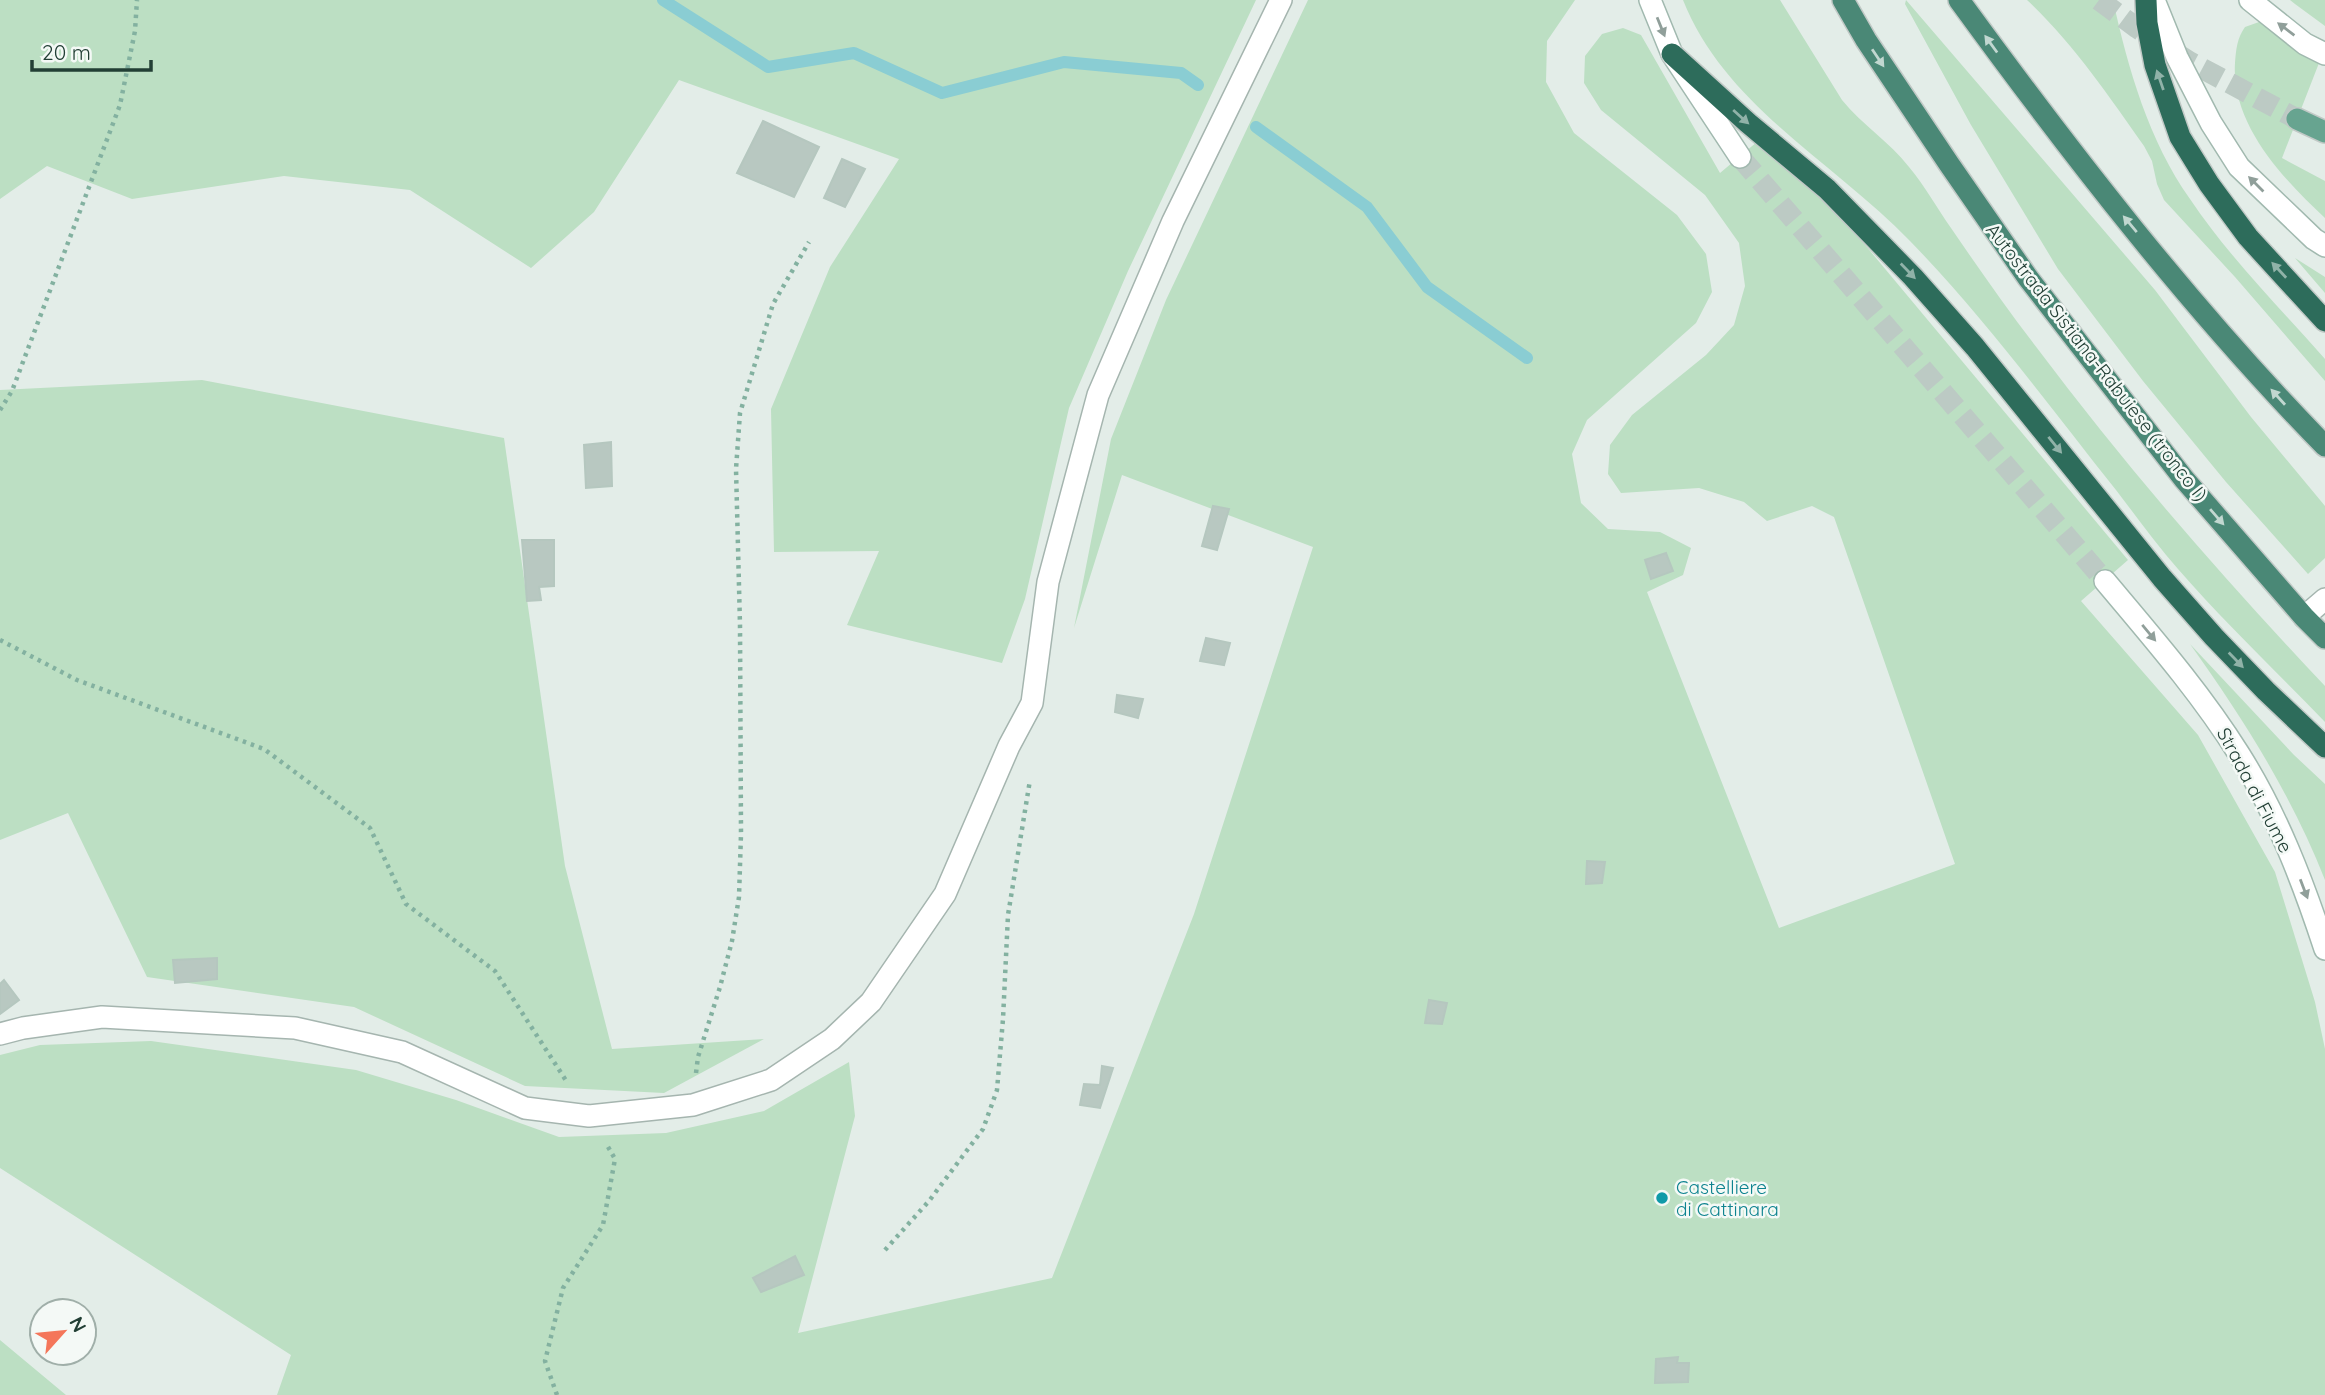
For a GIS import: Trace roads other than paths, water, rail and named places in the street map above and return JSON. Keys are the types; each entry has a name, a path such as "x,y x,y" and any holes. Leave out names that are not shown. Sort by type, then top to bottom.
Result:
{"highway":[{"name":"Autostrada Sistiana-Rabuiese (tronco I)","path":"1843,0 1866,40 1941,153 2028,278 2185,479 2325,638"},
{"path":"1959,0 2104,192 2269,388 2325,446"},
{"path":"2146,0 2147,23 2155,65 2180,137 2208,184 2248,237 2325,321"},
{"path":"1672,54 1748,123 1827,189 1913,277 1975,347 2214,637 2325,747"}],"main road":[{"path":"2297,119 2325,132"}],"street":[{"path":"0,1034 23,1028 102,1017 295,1028 402,1052 525,1108 589,1116 693,1105 771,1080 832,1039 871,1002 945,894 1009,746 1032,703 1048,582 1098,395 1174,221 1281,0"},
{"path":"1650,0 1672,54 1740,157"},
{"path":"2154,0 2177,57 2211,123 2239,167 2325,246"},
{"path":"2250,0 2305,44 2325,54"},
{"name":"Strada di Fiume","path":"2105,581 2178,668 2241,756 2275,820 2305,890 2325,949"},
{"path":"2304,617 2325,599"}],"waterway":[{"path":"663,0 768,67 854,53 942,93 1064,62 1181,73 1198,85"},
{"path":"1256,127 1367,207 1427,287 1527,358"}],"tunnel":[{"path":"2099,0 2190,62 2297,119"},
{"path":"1740,157 2105,581"}],"place":[{"name":"Castelliere di Cattinara","path":"1662,1198"}]}
